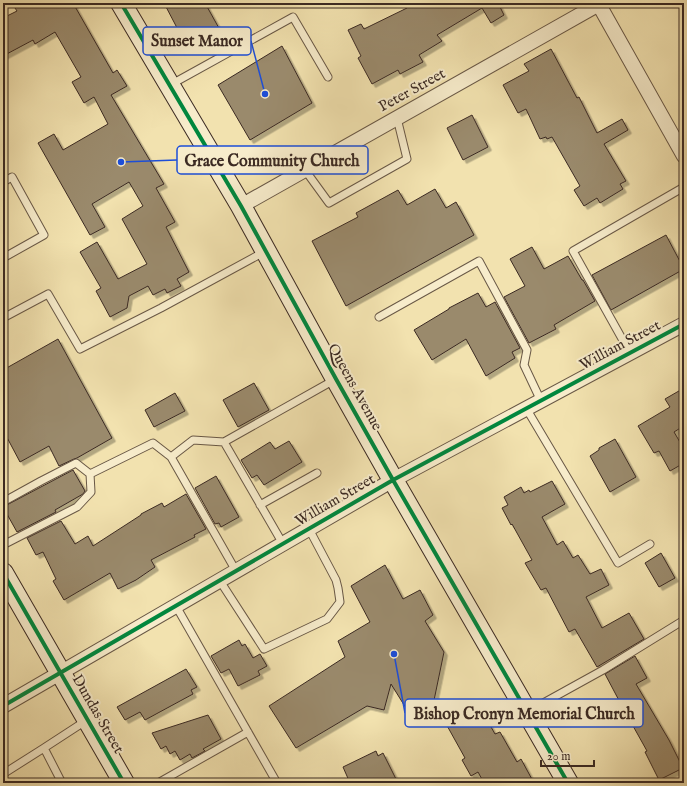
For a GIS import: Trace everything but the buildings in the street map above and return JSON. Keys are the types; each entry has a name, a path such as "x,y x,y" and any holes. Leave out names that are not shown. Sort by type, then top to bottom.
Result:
{"main road":[{"name":"Queens Avenue","path":"121,3 241,206 393,480 568,783"},
{"name":"Dundas Street","path":"3,573 124,783"}],"street":[{"name":"Peter Street","path":"241,206 598,4"},
{"path":"598,4 684,156"},
{"name":"William Street","path":"3,706 393,480 684,324"}],"lane":[{"path":"170,85 293,18 328,78"},
{"path":"305,170 329,203 407,159 397,118"},
{"path":"3,182 12,177 44,235 3,258"},
{"path":"630,353 573,251 684,187"},
{"path":"3,318 48,294 80,349 266,251"},
{"path":"379,318 479,261 527,350 524,365 541,401"},
{"path":"171,457 193,440 224,442 336,379"},
{"path":"526,408 618,563 650,544"},
{"path":"224,442 283,544"},
{"path":"90,474 153,443 171,457 236,571"},
{"path":"3,502 41,480 76,463 90,474 91,492 77,507 3,545"},
{"path":"260,505 317,474"},
{"path":"220,581 264,649 327,619 340,602 338,588 336,580 309,529"},
{"path":"176,606 277,783"},
{"path":"527,712 603,670 684,620"},
{"path":"3,774 88,720"},
{"path":"158,783 248,732"},
{"path":"44,748 62,783"}],"cycle path":[{"path":"121,3 241,206 393,480 568,783"},
{"path":"3,706 393,480 684,324"},
{"path":"3,573 124,783"}],"place":[{"name":"Sunset Manor","path":"265,94"},
{"name":"Grace Community Church","path":"121,162"},
{"name":"Bishop Cronyn Memorial Church","path":"394,654"}]}
